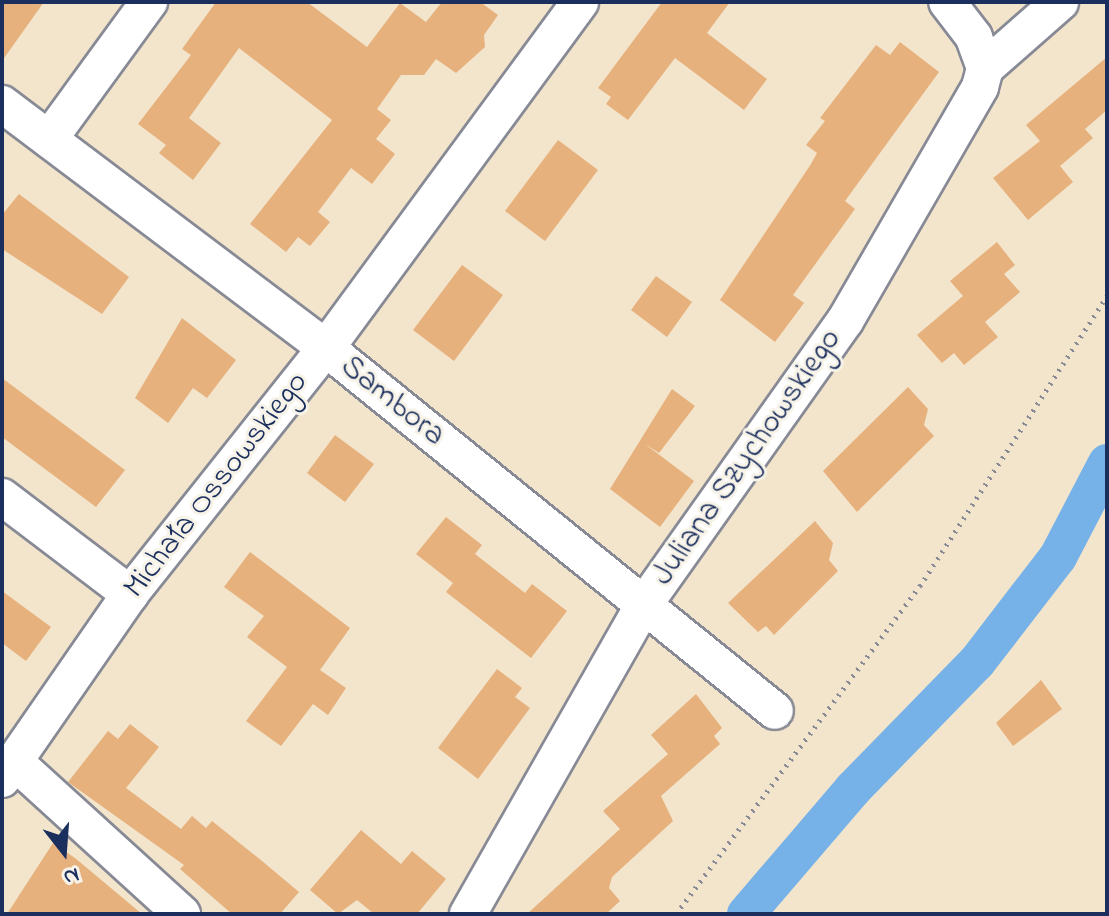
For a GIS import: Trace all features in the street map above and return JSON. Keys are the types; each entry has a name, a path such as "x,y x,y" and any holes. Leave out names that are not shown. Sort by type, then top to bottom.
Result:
{"street":[{"path":"49,139 149,2"},
{"name":"Michała Ossowskiego","path":"8,770 130,594 326,348 580,2"},
{"path":"947,2 974,37 985,68"},
{"name":"Juliana Szychowskiego","path":"468,914 643,606 845,321 985,68 1060,2"},
{"name":"Sambora","path":"2,104 326,348 775,711"},
{"path":"2,497 130,594"},
{"path":"8,770 182,914"}],"path":[{"path":"676,914 920,586 1107,296"}],"building":[{"path":"2,2 44,2 2,61"},
{"path":"216,2 307,2 367,47 400,3 426,22 442,2 480,2 498,15 484,35 485,47 456,73 436,59 424,75 401,75 377,109 391,120 376,139 395,154 372,184 351,168 318,212 330,222 310,246 298,237 286,252 250,224 332,120 239,48 189,118 221,143 193,180 159,153 166,145 138,124 191,55 182,49"},
{"path":"662,2 730,2 707,33 767,79 744,110 675,58 628,120 606,104 611,97 598,88"},
{"path":"900,42 939,72 845,201 855,209 793,295 804,303 775,342 720,300 811,164 817,153 806,145 825,121 820,118 876,45 890,55"},
{"path":"1107,57 1107,110 1085,129 1093,138 1060,166 1073,182 1028,220 993,178 1040,141 1026,125"},
{"path":"558,140 598,170 545,241 505,211"},
{"path":"19,194 129,277 102,314 2,249 2,215"},
{"path":"997,242 1015,265 1004,274 1020,292 985,322 998,337 964,365 954,353 942,363 917,335 963,296 950,281"},
{"path":"462,265 503,295 454,361 413,330"},
{"path":"656,276 692,302 667,337 631,310"},
{"path":"182,318 236,360 207,398 193,388 168,423 135,398"},
{"path":"2,378 125,470 96,507 2,437"},
{"path":"908,387 928,409 924,425 934,436 857,512 823,471"},
{"path":"672,389 695,406 659,453 645,444 694,481 660,527 610,489"},
{"path":"335,435 374,464 345,502 307,473"},
{"path":"446,517 482,545 475,554 525,593 532,584 567,611 531,658 446,592 453,583 416,554"},
{"path":"815,521 833,543 829,560 838,571 774,635 766,626 758,632 728,603"},
{"path":"250,552 350,628 320,670 346,688 328,715 313,704 281,746 246,721 287,667 247,637 264,616 224,587"},
{"path":"2,591 51,627 26,661 2,643"},
{"path":"497,669 522,688 515,697 530,708 478,779 438,748"},
{"path":"1041,680 1062,709 1013,746 996,723"},
{"path":"696,694 722,728 714,736 720,744 661,796 673,821 612,877 609,888 620,901 606,914 527,914 620,829 603,811 668,754 651,735"},
{"path":"130,724 159,747 126,788 181,829 192,816 206,828 212,821 262,861 299,892 280,914 232,914 180,869 184,865 68,782 108,731 118,739"},
{"path":"361,830 401,864 412,851 446,879 417,914 374,914 357,900 338,914 310,890"},
{"path":"53,843 75,858 142,914 7,914"}],"waterway":[{"path":"746,914 853,789 977,662 1058,557 1107,463"}]}
